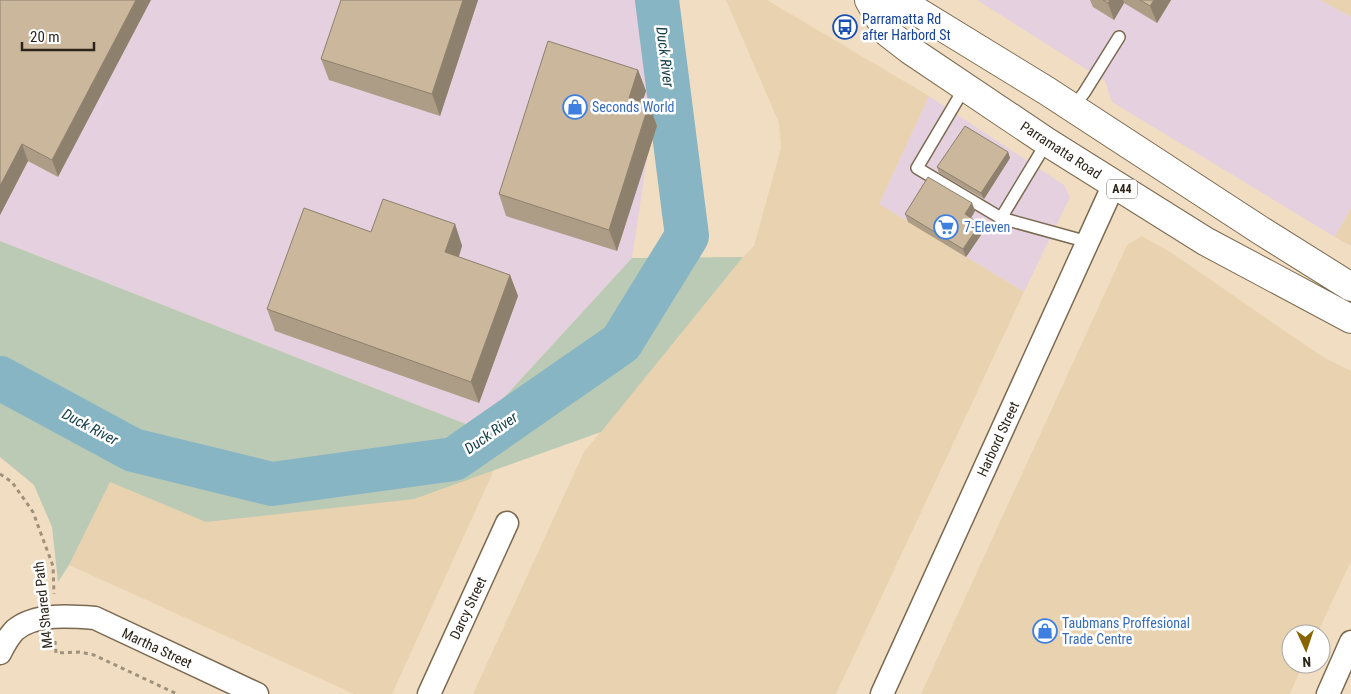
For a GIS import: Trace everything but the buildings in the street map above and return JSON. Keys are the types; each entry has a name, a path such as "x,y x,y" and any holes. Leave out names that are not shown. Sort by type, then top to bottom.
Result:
{"highway":[{"name":"Parramatta Road","path":"870,0 888,33 1047,142 1205,241 1351,319"},
{"name":"Parramatta Road","path":"870,0 905,4 1072,108 1251,225 1351,287"}],"street":[{"name":"Harbord Street","path":"882,694 1114,184"},
{"name":"Darcy Street","path":"429,694 507,523"},
{"name":"Martha Street","path":"0,653 16,630 35,620 54,616 95,618 257,694"},
{"path":"1328,694 1351,642"}],"lane":[{"path":"1072,108 1084,93 1119,37"},
{"path":"965,87 917,168 1001,218 1088,242"},
{"path":"1001,218 1047,142"}],"path":[{"name":"M4 Shared Path","path":"0,474 12,482 34,512 53,566 56,653 80,652 94,655 177,694"}],"shaded area":[{"path":"0,0 639,0 660,72 632,258 476,428 0,241"},
{"path":"726,0 767,0 929,96 879,204 1024,292 836,694 473,694 584,452 754,246 781,148 779,123"},
{"path":"977,0 1321,0 1351,17 1351,208 1335,237 1112,102 1105,81"},
{"path":"1321,0 1351,0 1351,17"},
{"path":"929,96 1064,185 1070,197 1024,292 879,204"},
{"path":"1351,208 1351,246 1335,237"},
{"path":"1142,236 1170,252 1323,357 1351,371 1351,561 1322,624 1281,624 1281,674 1299,674 1290,694 921,694 1127,245"},
{"path":"499,459 392,694 354,694 69,565 109,481 206,522"}],"green space":[{"path":"0,241 476,428 632,258 743,257 601,432 414,499 206,522 110,482 69,565 58,582 52,527 34,485 0,457"}],"waterway":[{"name":"Duck River","path":"0,378 133,450 272,484 454,459 621,343 687,236 657,0"}],"place":[{"name":"Parramatta Rd after Harbord St","path":"845,27"},
{"name":"Seconds World","path":"575,107"},
{"name":"7-Eleven","path":"946,227"},
{"name":"Taubmans Proffesional Trade Centre","path":"1045,631"}]}
